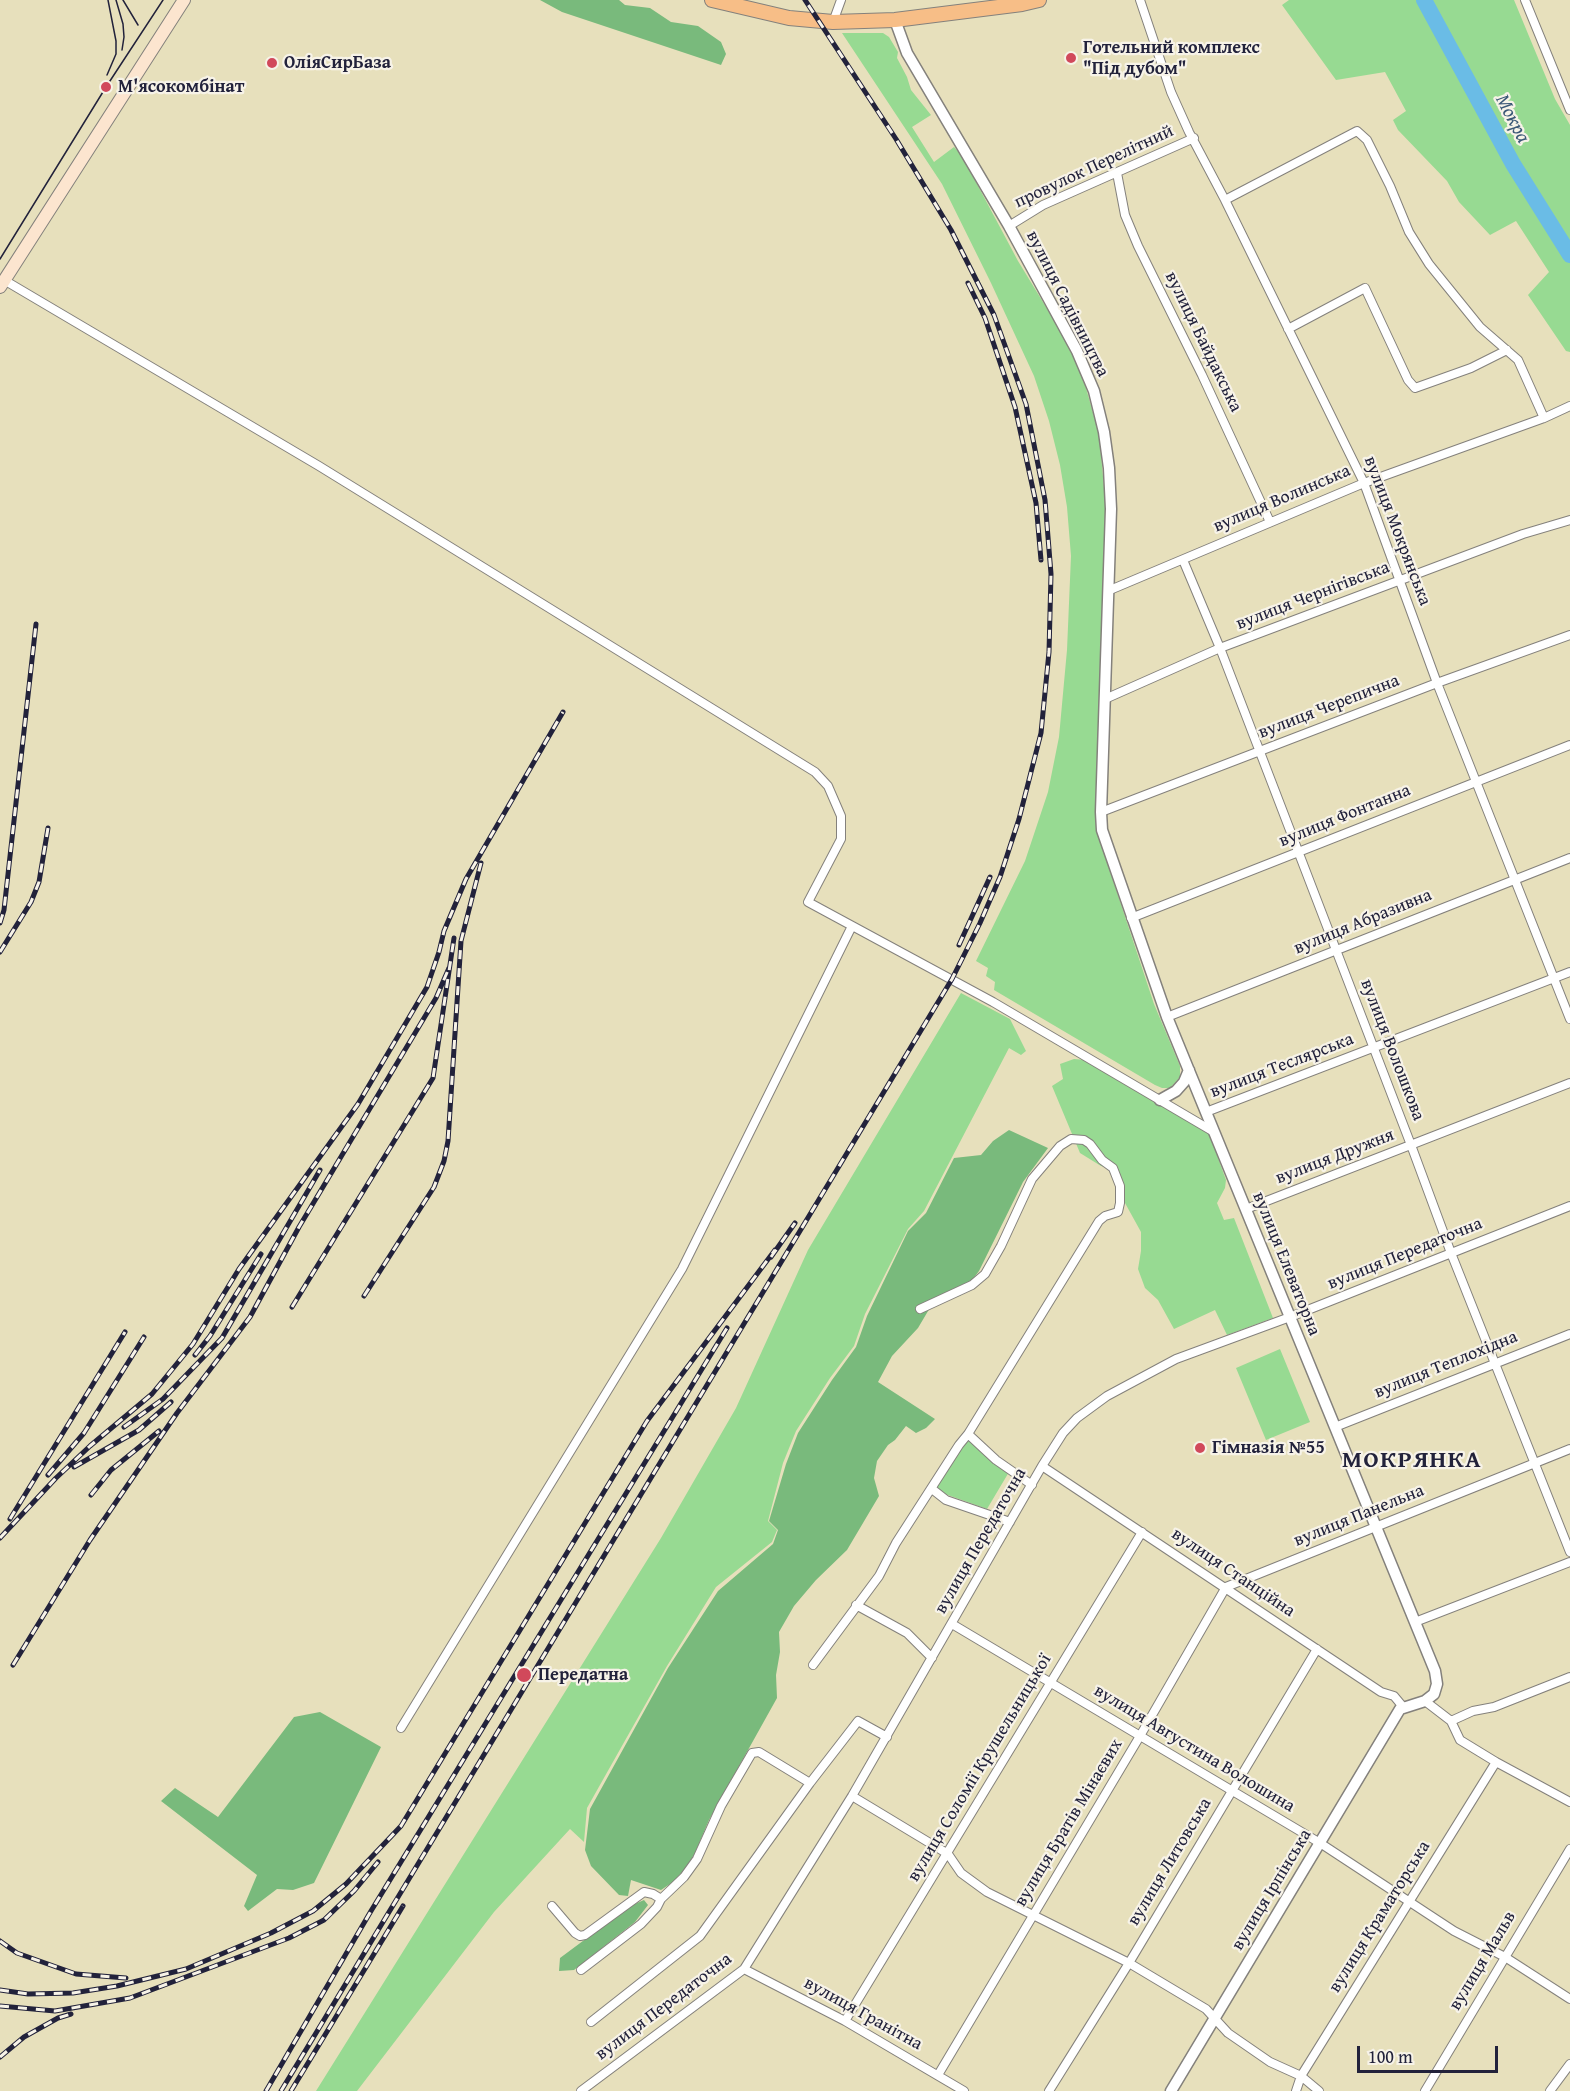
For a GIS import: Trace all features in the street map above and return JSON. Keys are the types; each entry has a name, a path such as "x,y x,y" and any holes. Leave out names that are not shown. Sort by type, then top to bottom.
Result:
{"highway":[{"path":"712,0 789,18 833,22 895,20 1039,0"}],"main road":[{"path":"2,284 184,0"}],"street":[{"path":"833,22 841,0"},
{"name":"вулиця Мокрянська","path":"1140,0 1171,92 1364,483 1475,782 1570,1019"},
{"path":"1525,0 1570,111"},
{"name":"вулиця Садівництва","path":"895,20 907,53 1008,226 1077,351 1094,391 1110,468 1111,509 1101,812"},
{"path":"1226,200 1357,131 1367,140 1390,186 1409,232 1429,264 1480,327 1518,360 1544,418"},
{"name":"провулок Перелітний","path":"1008,226 1043,205 1194,138"},
{"name":"вулиця Байдакська","path":"1118,173 1125,215 1138,246 1202,375 1270,522"},
{"path":"2,284 320,466 815,772 828,786 841,816 841,839 808,902 958,982 1214,1132"},
{"path":"1288,329 1365,288 1407,380 1414,388 1471,368 1507,351"},
{"name":"вулиця Волинська","path":"1110,590 1364,483 1544,418 1570,406"},
{"name":"вулиця Чернігівська","path":"1105,699 1220,648 1523,534 1570,520"},
{"name":"вулиця Волошкова","path":"1183,560 1220,648 1258,752 1411,1145 1450,1253 1570,1552"},
{"name":"вулиця Черепична","path":"1101,812 1437,683 1570,635"},
{"name":"вулиця Фонтанна","path":"1131,918 1570,745"},
{"name":"вулиця Елеваторна","path":"1101,812 1102,830 1167,1017 1435,1671 1437,1684 1434,1694 1425,1701"},
{"name":"вулиця Абразивна","path":"1167,1017 1570,858"},
{"path":"401,1728 682,1269 852,926"},
{"name":"вулиця Теслярська","path":"1206,1112 1570,972"},
{"path":"1160,1100 1176,1091 1184,1082 1189,1070"},
{"name":"вулиця Дружня","path":"1246,1209 1570,1083"},
{"path":"813,1665 879,1576 896,1543 968,1434 1099,1221 1105,1216 1118,1212 1119,1186 1113,1168 1102,1160 1084,1140 1071,1140 1060,1146 1032,1179 1001,1246 985,1274 972,1285 920,1309"},
{"name":"вулиця Передаточна","path":"580,2091 744,1970 887,1737 1042,1466 1063,1433 1077,1418 1107,1396 1176,1359 1290,1317 1570,1206"},
{"name":"вулиця Теплохідна","path":"1335,1427 1570,1334"},
{"path":"968,1434 996,1460 1032,1485"},
{"name":"вулиця Панельна","path":"1226,1587 1570,1449"},
{"name":"вулиця Станційна","path":"1042,1466 1381,1692 1394,1696 1404,1708"},
{"path":"932,1489 946,1500 1010,1522"},
{"name":"вулиця Соломії Крушельницької","path":"845,2021 1142,1532"},
{"path":"1415,1622 1570,1562"},
{"name":"вулиця Братів Мінаєвих","path":"938,2075 1226,1587"},
{"path":"856,1605 907,1633 932,1658"},
{"name":"вулиця Августина Волошина","path":"952,1624 1320,1843 1454,1931 1505,1957 1570,1999"},
{"name":"вулиця Литовська","path":"1049,2091 1129,1963 1317,1649"},
{"path":"1451,1721 1570,1677"},
{"path":"1404,1708 1425,1701 1451,1721 1460,1740 1570,1802"},
{"name":"вулиця Ірпінська","path":"1171,2091 1400,1709 1404,1708"},
{"path":"591,2022 700,1936 810,1783 858,1721 887,1737"},
{"path":"581,1970 641,1924 657,1907 661,1899 684,1877 697,1859 721,1806 752,1753 759,1752 810,1783"},
{"name":"вулиця Краматорська","path":"1296,2091 1301,2076 1496,1762"},
{"path":"852,1796 948,1854 961,1873 987,1892 1129,1963 1206,2009 1228,2033 1277,2065 1301,2076 1319,2091"},
{"name":"вулиця Мальв","path":"1425,2091 1570,1849"},
{"path":"552,1906 580,1936 585,1935 644,1892 661,1899"},
{"name":"вулиця Гранітна","path":"744,1970 845,2021 964,2091"},
{"path":"1550,2091 1570,2064"}],"green space":[{"path":"540,0 619,0 625,5 650,8 671,22 698,26 721,42 726,54 721,65 562,12"},
{"path":"1289,0 1514,0 1555,99 1570,125 1570,352 1566,351 1528,295 1549,272 1516,221 1490,235 1459,202 1447,181 1398,130 1393,120 1406,111 1385,72 1336,80 1282,5"},
{"path":"842,33 883,33 889,37 898,52 897,58 911,90 931,115 912,127 934,162 954,147 961,154 1018,261 1057,325 1078,366 1086,388 1099,434 1107,519 1101,844 1154,1004 1180,1066 1180,1077 1170,1088 1155,1085 994,990 995,982 986,976 988,968 976,961 1025,861 1048,792 1059,737 1067,650 1071,556 1067,507 1049,421 1034,376 991,283 942,184"},
{"path":"961,993 1010,1019 1026,1051 1021,1055 1009,1048 924,1211 908,1229 865,1314 854,1346 796,1431 783,1463 768,1521 777,1530 772,1542 716,1587 667,1666 587,1808 584,1842 570,1829 494,1912 357,2091 316,2091 661,1538 736,1408 808,1250"},
{"path":"1074,1059 1087,1060 1209,1133 1226,1180 1225,1188 1217,1203 1224,1220 1234,1218 1273,1318 1227,1335 1215,1310 1174,1329 1158,1300 1145,1288 1138,1269 1141,1232 1125,1203 1125,1193 1117,1170 1101,1166 1080,1153 1052,1086 1063,1079 1060,1064"},
{"path":"1009,1130 1048,1148 1023,1182 979,1271 960,1296 948,1297 931,1306 918,1328 892,1356 878,1382 935,1419 926,1428 916,1433 906,1426 888,1445 877,1461 874,1478 879,1496 847,1550 816,1580 794,1606 779,1632 777,1698 709,1820 686,1868 673,1882 661,1890 631,1880 628,1896 619,1895 591,1866 585,1850 590,1809 668,1668 718,1591 773,1544 778,1530 769,1521 798,1433 856,1347 867,1316 908,1231 926,1213 954,1158 981,1155 993,1141"},
{"path":"1280,1349 1310,1422 1266,1440 1236,1368"},
{"path":"969,1441 1009,1472 987,1509 945,1494 938,1488 938,1484 964,1443"},
{"path":"320,1712 381,1747 314,1883 293,1890 277,1889 248,1911 244,1906 257,1875 161,1801 175,1788 218,1817 294,1717"},
{"path":"644,1900 648,1905 635,1922 574,1970 559,1971 560,1958 630,1906"}],"waterway":[{"name":"Мокра","path":"1424,0 1513,164 1570,255"}],"tram line":[{"path":"107,75 116,54 116,41 108,0"},
{"path":"116,0 123,24 122,50"},
{"path":"123,0 138,25"},
{"path":"0,259 106,87 163,0"}],"railway":[{"path":"281,2091 952,979 1000,877 1019,819 1041,733 1049,652 1051,574 1045,500 1026,404 994,315 951,230 896,139 805,0"},
{"path":"968,283 985,318 1015,407 1036,503 1041,560"},
{"path":"0,923 4,910 36,624"},
{"path":"0,1538 56,1478 152,1394 193,1344 239,1269 358,1104 427,987 444,931 466,879 563,712"},
{"path":"0,952 31,902 39,882 48,828"},
{"path":"364,1296 434,1187 444,1161 448,1141 461,941 481,863"},
{"path":"959,945 990,877"},
{"path":"292,1307 433,1078 454,938"},
{"path":"13,1665 90,1540 177,1413 250,1317 299,1227 436,998 449,968"},
{"path":"124,1427 163,1399 222,1338 320,1170"},
{"path":"771,1257 795,1223"},
{"path":"0,1990 28,1994 73,1993 117,1986 186,1969 271,1933 313,1911 346,1884 401,1826 647,1421 775,1250"},
{"path":"195,1355 210,1336 261,1254"},
{"path":"266,2091 371,1911 727,1328"},
{"path":"10,1519 125,1332"},
{"path":"48,1475 84,1433 144,1337"},
{"path":"74,1467 139,1430 171,1402"},
{"path":"91,1495 111,1470 159,1431"},
{"path":"0,2006 55,2011 130,1998 289,1938 324,1920 354,1891 378,1862"},
{"path":"291,2091 403,1906"},
{"path":"0,1941 17,1953 76,1974 126,1978"},
{"path":"0,2057 24,2037 58,2018 71,2014"}],"place":[{"name":"Готельний комплекс \"Під дубом\"","path":"1071,58"},
{"name":"ОліяСирБаза","path":"272,63"},
{"name":"М'ясокомбінат","path":"106,87"},
{"name":"Гімназія №55","path":"1200,1448"},
{"name":"Передатна","path":"524,1675"}],"district":[{"name":"МОКРЯНКА","path":"1412,1461"}]}
